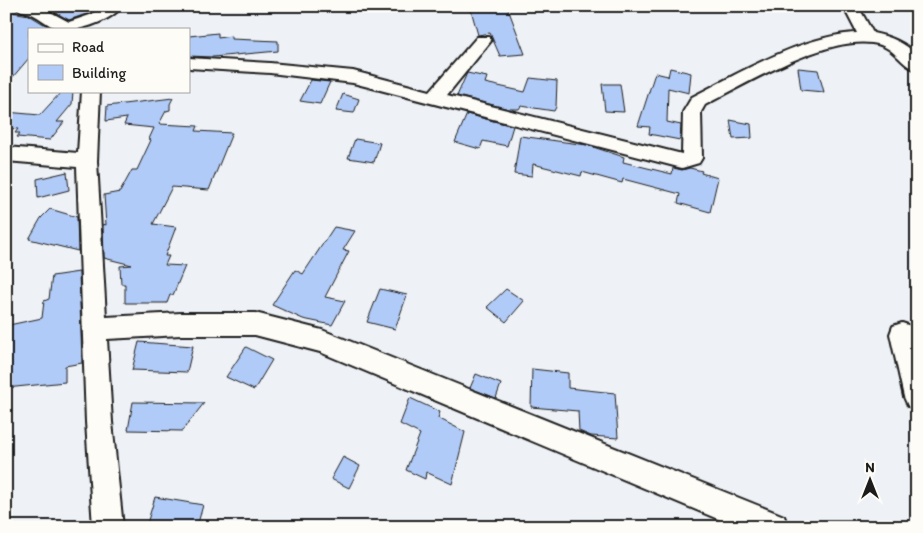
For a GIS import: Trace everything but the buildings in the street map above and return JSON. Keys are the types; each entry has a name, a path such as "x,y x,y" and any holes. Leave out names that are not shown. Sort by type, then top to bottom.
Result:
{"street":[{"path":"22,6 35,10 68,28 96,18 115,6"},
{"path":"850,6 867,36"},
{"path":"190,64 270,68 354,77 682,161 692,158 692,112 698,101 814,46 867,36 894,44 917,65"},
{"path":"434,98 483,41"},
{"path":"91,92 87,161 99,422 108,527"},
{"path":"6,154 87,161"},
{"path":"96,329 180,324 255,324 322,341 773,527"},
{"path":"902,334 917,397"}]}
